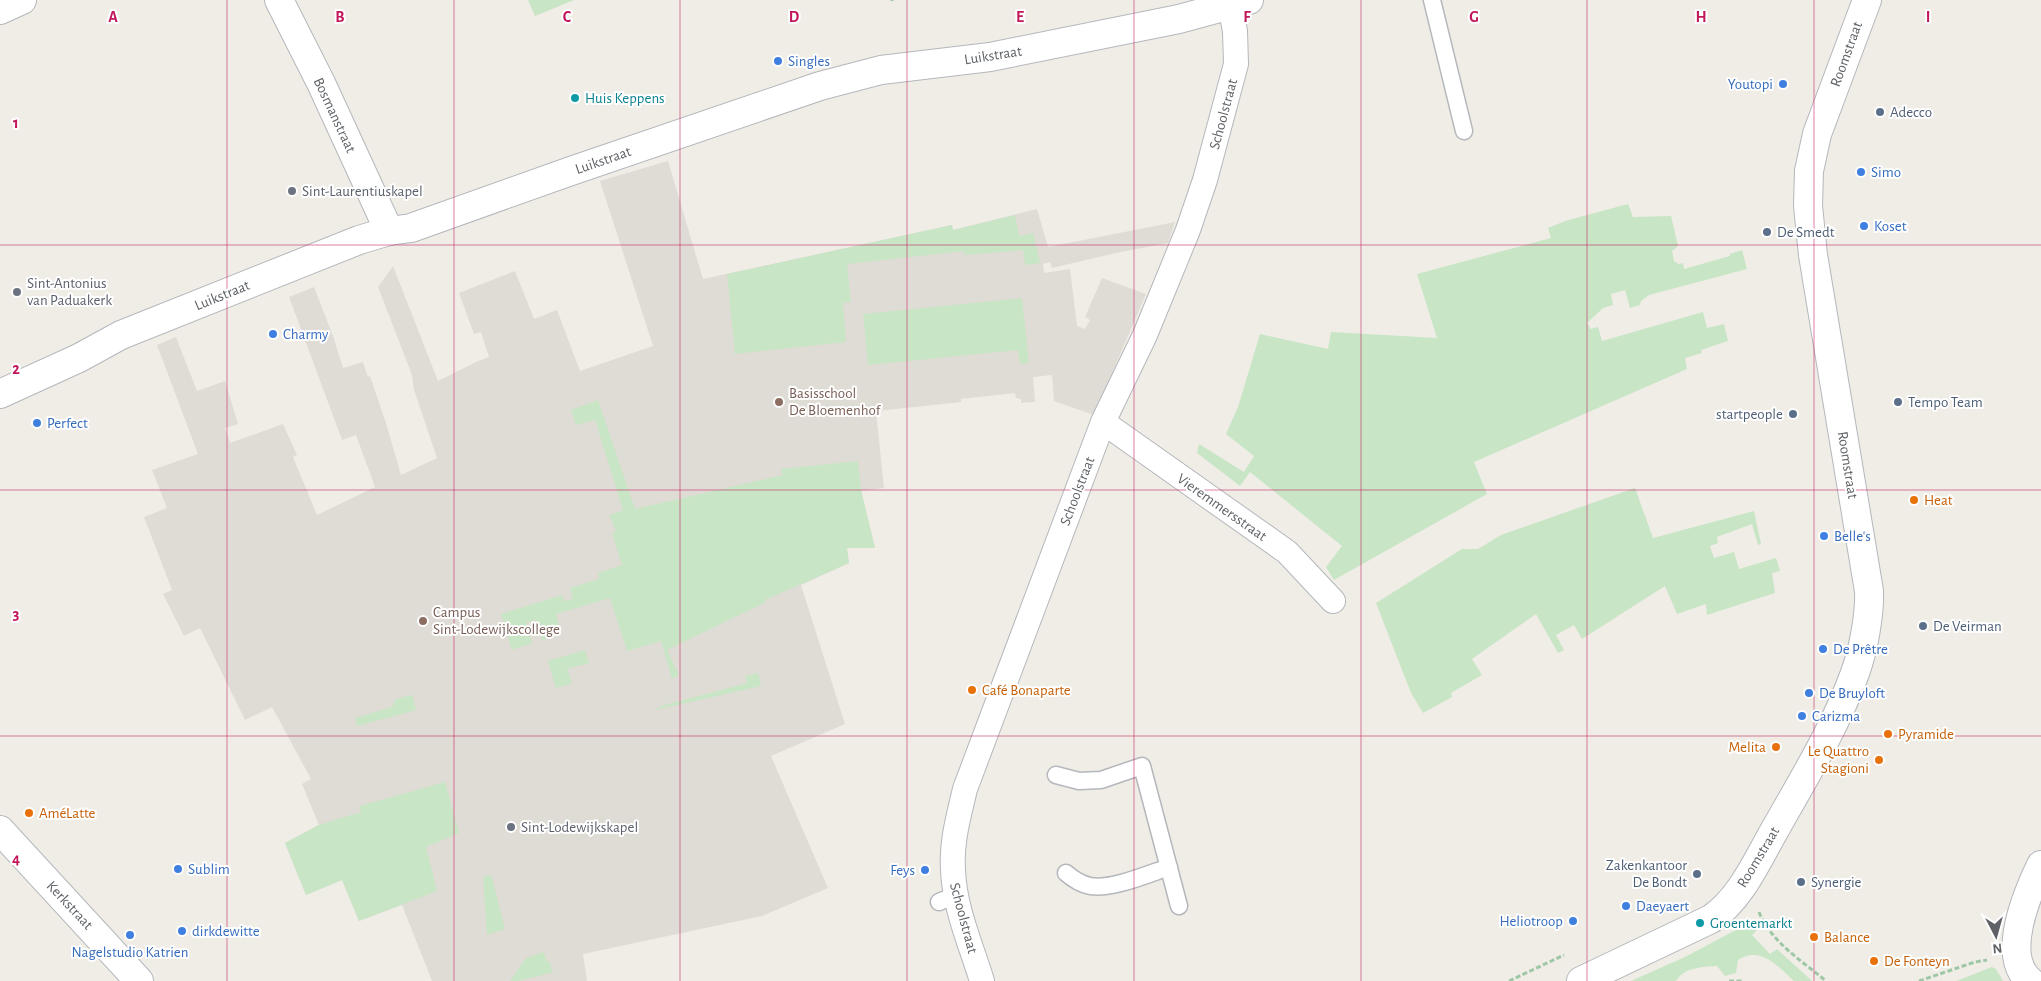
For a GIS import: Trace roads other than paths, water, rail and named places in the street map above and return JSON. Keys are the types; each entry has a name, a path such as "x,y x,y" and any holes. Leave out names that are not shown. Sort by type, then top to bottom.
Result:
{"street":[{"path":"0,10 22,0"},
{"name":"Bosmanstraat","path":"278,0 321,83 389,231"},
{"name":"Roomstraat","path":"1581,981 1711,919 1727,906 1746,881 1830,733 1856,672 1870,609 1869,591 1813,255 1808,206 1809,171 1817,134 1867,0"},
{"name":"Luikstraat","path":"0,394 79,358 121,335 359,240 389,231 411,228 589,164 820,86 881,70 905,66 990,58 1179,19 1240,3"},
{"name":"Schoolstraat","path":"982,981 947,899 955,835 965,790 987,752 1103,422 1168,283 1205,180 1236,64 1236,31 1240,3"},
{"name":"Vieremmersstraat","path":"1103,422 1287,552 1333,601"},
{"name":"Kerkstraat","path":"0,830 139,981"},
{"path":"2030,981 2021,972 2016,958 2017,936 2041,865"}],"lane":[{"path":"1432,0 1464,131"},
{"path":"1056,775 1079,781 1101,780 1142,766 1179,906"},
{"path":"1066,874 1076,882 1091,886 1110,885 1169,867"}],"place":[{"name":"Singles","path":"778,61"},
{"name":"Youtopi","path":"1783,84"},
{"name":"Huis Keppens","path":"575,98"},
{"name":"Adecco","path":"1880,112"},
{"name":"Simo","path":"1861,172"},
{"name":"Sint-Laurentiuskapel","path":"292,191"},
{"name":"Koset","path":"1864,226"},
{"name":"De Smedt","path":"1767,232"},
{"name":"Sint-Antonius van Paduakerk","path":"17,292"},
{"name":"Charmy","path":"273,334"},
{"name":"Basisschool De Bloemenhof","path":"779,402"},
{"name":"Tempo Team","path":"1898,402"},
{"name":"startpeople","path":"1793,414"},
{"name":"Perfect","path":"37,423"},
{"name":"Heat","path":"1914,500"},
{"name":"Belle's","path":"1824,536"},
{"name":"Campus Sint-Lodewijkscollege","path":"423,621"},
{"name":"De Veirman","path":"1923,626"},
{"name":"De Prêtre","path":"1823,649"},
{"name":"Café Bonaparte","path":"972,690"},
{"name":"De Bruyloft","path":"1809,693"},
{"name":"Carizma","path":"1802,716"},
{"name":"Pyramide","path":"1888,734"},
{"name":"Melita","path":"1776,747"},
{"name":"Le Quattro Stagioni","path":"1879,760"},
{"name":"AméLatte","path":"29,813"},
{"name":"Sint-Lodewijkskapel","path":"511,827"},
{"name":"Sublim","path":"178,869"},
{"name":"Feys","path":"925,870"},
{"name":"Zakenkantoor De Bondt","path":"1697,874"},
{"name":"Synergie","path":"1801,882"},
{"name":"Daeyaert","path":"1626,906"},
{"name":"Heliotroop","path":"1573,921"},
{"name":"Groentemarkt","path":"1700,923"},
{"name":"dirkdewitte","path":"182,931"},
{"name":"Nagelstudio Katrien","path":"130,935"},
{"name":"Balance","path":"1814,937"},
{"name":"De Fonteyn","path":"1874,961"}]}
